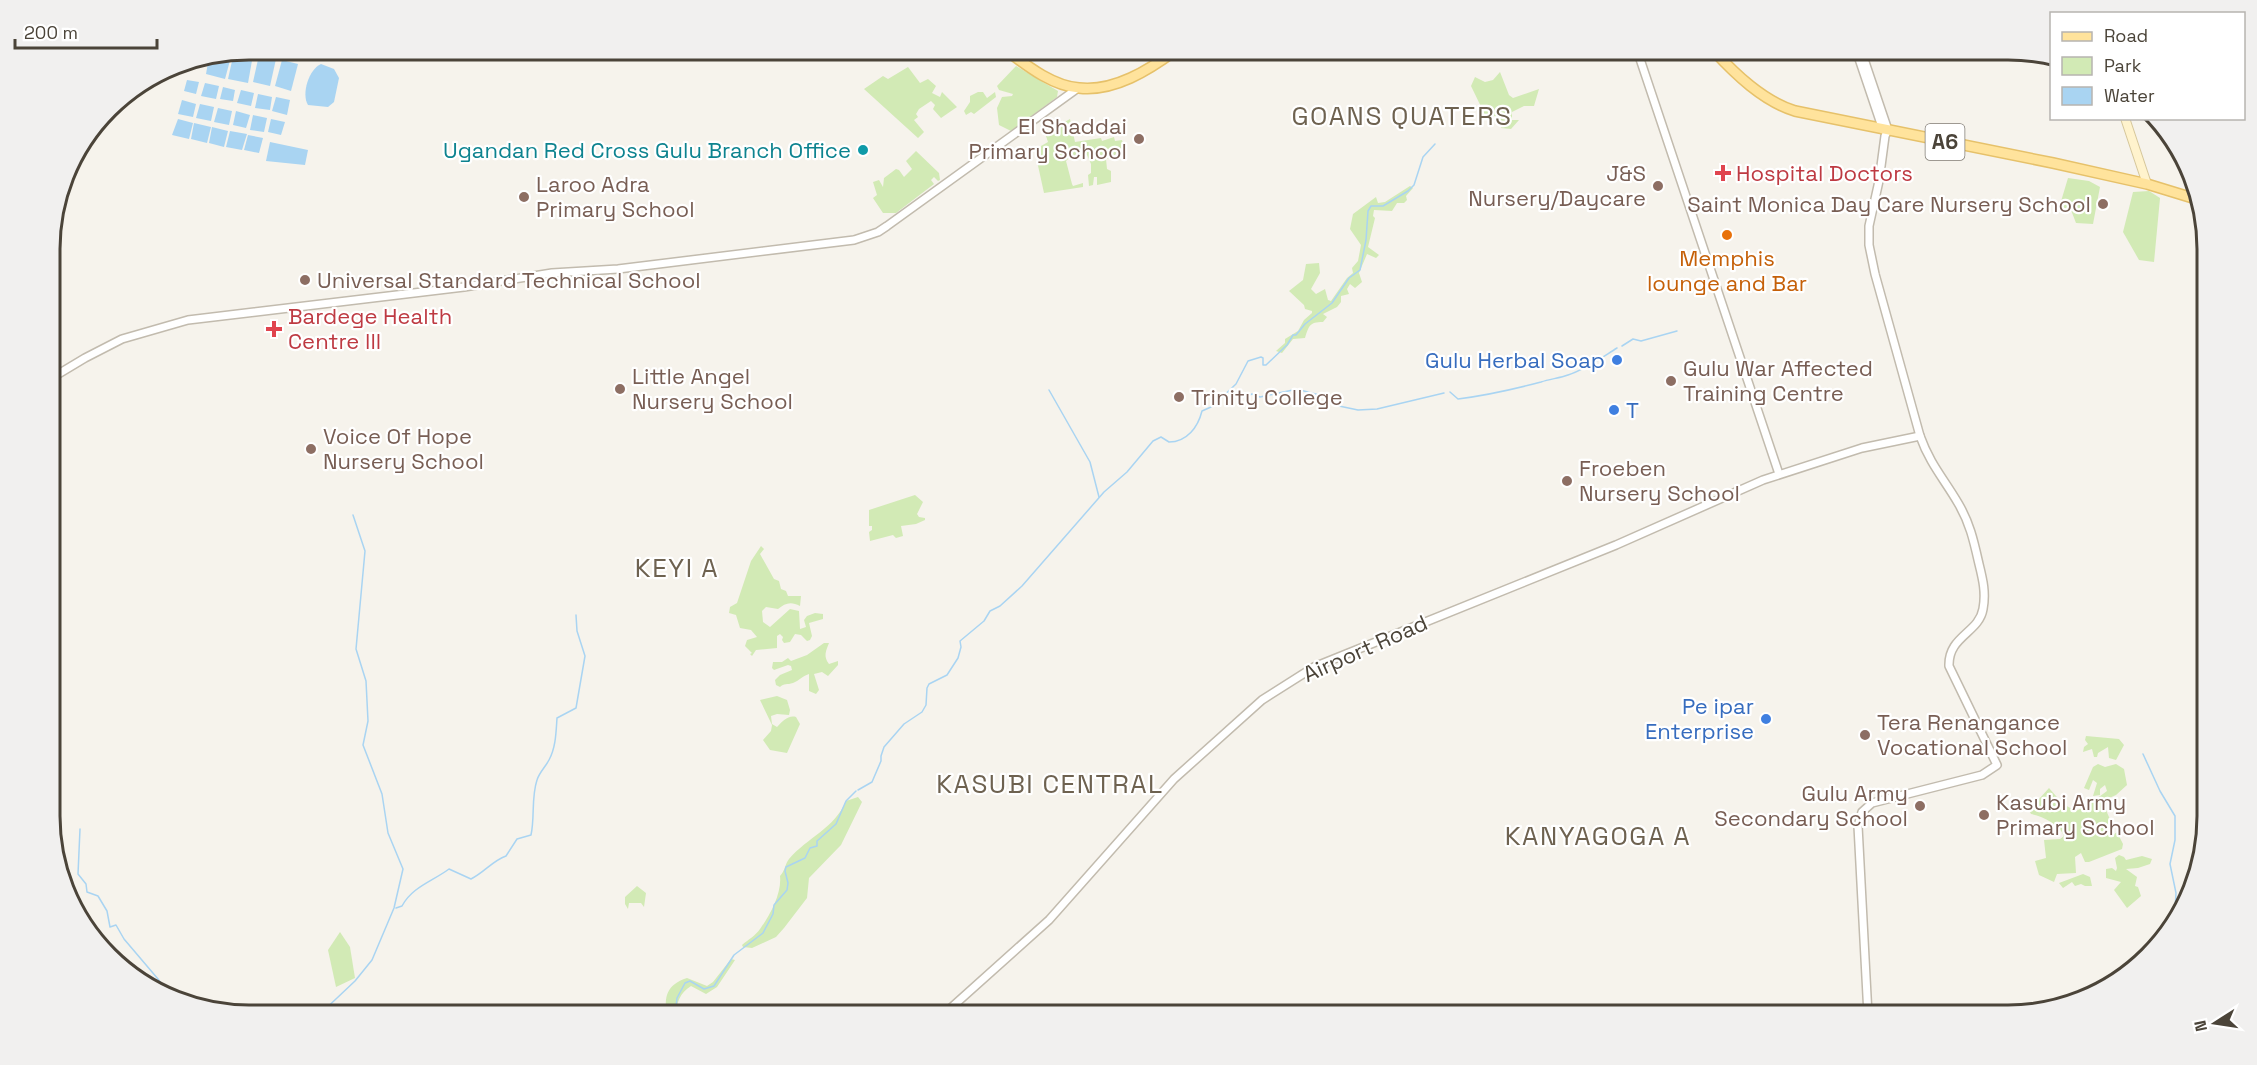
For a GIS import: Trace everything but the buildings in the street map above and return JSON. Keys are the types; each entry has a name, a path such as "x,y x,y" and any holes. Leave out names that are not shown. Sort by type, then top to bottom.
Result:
{"main road":[{"path":"1022,60 1051,79 1078,88 1098,88 1120,83 1161,60"},
{"name":"A6","path":"1724,60 1756,89 1789,109 1885,131 2147,184 2190,197"},
{"path":"2126,120 2147,184"}],"street":[{"path":"1640,60 1779,474"},
{"path":"1860,60 1885,131"},
{"path":"1864,60 1885,131 1878,190 1869,226 1869,245 1920,436 1931,462 1958,503 1973,534 1985,588 1983,611 1980,618 1951,649 1949,666 1997,765 1982,775 1872,803 1862,812 1858,826 1867,1005"},
{"path":"60,373 122,339 188,320 552,273 618,269 854,240 878,232 887,226 1078,88"},
{"name":"Airport Road","path":"954,1005 1050,920 1174,779 1262,700 1314,667 1597,553 1779,474 1862,448 1920,436"}],"green space":[{"path":"1016,66 1058,91 1057,97 1011,131 999,125 997,108 1002,97 1013,94 999,90 997,86"},
{"path":"908,67 920,83 928,79 936,86 932,93 940,97 942,92 957,107 941,118 933,109 935,105 931,101 919,109 916,114 918,117 914,120 924,132 918,138 864,89 883,76 888,79"},
{"path":"1500,72 1509,95 1513,98 1539,89 1534,106 1524,106 1512,112 1512,120 1519,120 1511,129 1501,128 1500,120 1495,116 1486,117 1471,86 1475,77 1485,82 1493,80"},
{"path":"983,92 987,98 995,92 996,97 974,114 971,112 966,115 964,111 970,102 970,96"},
{"path":"1070,119 1075,142 1101,138 1102,141 1114,137 1115,141 1122,140 1124,148 1118,150 1114,157 1106,159 1107,169 1111,171 1111,182 1097,185 1097,177 1094,177 1093,185 1089,186 1088,175 1091,173 1091,164 1087,155 1071,156 1066,161 1072,184 1073,186 1083,183 1083,187 1044,193 1037,161 1041,146 1048,142 1045,133"},
{"path":"916,151 939,173 940,180 934,177 931,180 934,184 896,213 883,213 873,198 877,195 873,182 879,180 883,187 884,178 896,169 904,177 912,169 906,161"},
{"path":"2068,178 2089,181 2100,187 2093,224 2076,223 2071,210 2059,208"},
{"path":"1410,186 1413,188 1406,196 1407,200 1404,203 1397,203 1392,211 1374,210 1375,218 1368,247 1379,255 1376,258 1367,254 1359,273 1362,282 1355,288 1350,284 1347,289 1349,294 1341,296 1341,302 1337,307 1323,314 1327,317 1323,322 1310,325 1305,338 1293,339 1282,353 1276,351 1285,343 1285,339 1298,331 1304,320 1312,313 1305,309 1304,305 1289,291 1303,280 1306,264 1319,263 1320,273 1311,289 1316,294 1325,289 1328,300 1331,301 1353,273 1352,268 1358,261 1361,245 1350,229 1353,214 1376,197 1378,203 1385,202"},
{"path":"2149,191 2160,198 2154,262 2139,260 2123,232 2133,192"},
{"path":"915,495 923,502 917,514 925,520 901,526 903,536 896,538 893,535 870,541 869,532 872,526 869,526 869,510"},
{"path":"761,546 764,549 760,554 774,579 779,581 781,589 786,591 788,596 801,596 800,606 791,603 778,609 766,607 762,611 763,622 770,627 790,609 799,611 800,629 806,627 804,620 807,616 815,613 823,614 823,619 809,623 812,636 810,640 807,641 801,635 795,634 790,642 784,643 780,634 777,636 777,648 756,650 752,656 745,646 747,640 757,637 751,630 740,628 736,615 729,613 730,607 737,603 751,561"},
{"path":"824,643 829,643 827,661 829,664 838,661 838,665 828,676 822,672 814,674 819,690 816,694 809,691 809,674 793,683 780,687 776,685 775,680 780,675 792,670 788,665 774,670 773,662 782,662 788,658 791,661 807,655"},
{"path":"777,696 787,700 790,710 789,715 771,716 772,724 777,727 786,719 796,717 800,724 787,753 770,750 763,740 771,731 772,725 760,700"},
{"path":"2086,736 2119,739 2124,745 2116,760 2109,758 2108,747 2094,757 2092,749 2083,752 2084,747 2088,744 2085,740"},
{"path":"2098,764 2105,767 2116,764 2124,769 2127,785 2116,795 2107,799 2106,804 2110,818 2110,831 2113,835 2117,832 2123,844 2122,849 2089,862 2085,862 2081,853 2075,857 2076,873 2057,874 2054,882 2039,875 2035,861 2046,858 2044,840 2060,839 2064,836 2055,825 2031,814 2029,810 2049,788 2063,804 2076,811 2088,805 2107,791 2105,785 2100,789 2100,795 2093,796 2097,783 2093,780 2089,790 2084,788 2093,767"},
{"path":"858,797 862,802 841,845 809,878 807,898 784,928 776,937 752,948 743,947 742,945 758,931 771,911 777,897 780,876 789,859 835,819 846,801"},
{"path":"2119,855 2126,860 2142,856 2152,859 2150,864 2126,869 2137,877 2135,886 2138,887 2141,896 2127,908 2114,890 2121,882 2106,878 2106,869 2112,868 2116,871 2115,858"},
{"path":"2083,874 2090,877 2092,886 2081,884 2075,886 2072,882 2063,888 2059,883"},
{"path":"637,886 646,893 644,907 641,903 629,903 628,909 625,897"},
{"path":"340,932 350,947 355,978 336,987 328,950"},
{"path":"731,959 735,960 717,987 706,994 691,986 684,992 677,1005 666,1005 668,992 680,981 687,978 707,986 713,982"}],"water":[{"path":"252,60 248,83 228,79 232,61"},
{"path":"258,60 276,60 270,86 253,82"},
{"path":"282,60 298,64 291,91 275,86"},
{"path":"230,62 225,79 206,74 208,65"},
{"path":"321,64 334,69 339,78 334,102 328,107 308,105 305,95 310,76"},
{"path":"187,80 199,82 196,94 184,91"},
{"path":"205,83 219,86 216,99 201,96"},
{"path":"223,87 235,90 233,101 220,99"},
{"path":"241,90 254,93 251,106 237,103"},
{"path":"258,94 272,97 270,110 255,108"},
{"path":"276,97 290,100 287,115 272,111"},
{"path":"182,100 196,104 193,117 178,114"},
{"path":"200,104 214,107 211,121 196,118"},
{"path":"218,108 232,111 229,125 214,122"},
{"path":"236,111 250,115 246,128 233,125"},
{"path":"253,115 267,118 264,132 250,130"},
{"path":"178,119 193,123 189,139 172,135"},
{"path":"271,119 285,122 281,135 268,132"},
{"path":"194,123 211,127 207,143 191,139"},
{"path":"212,127 228,131 224,147 209,143"},
{"path":"230,131 247,134 242,150 226,147"},
{"path":"248,135 263,138 259,153 244,150"},
{"path":"270,142 308,150 305,165 266,161"}],"waterway":[{"path":"1217,402 1236,384 1248,361 1261,357 1263,365 1266,365 1287,345 1293,335 1296,335 1305,324 1332,303 1349,278 1360,270 1366,240 1368,211 1371,206 1383,206 1408,191 1414,185 1423,157 1435,144"},
{"path":"1622,346 1633,339 1641,341 1677,331"},
{"path":"1450,392 1458,399 1500,392 1562,377 1575,373 1617,348"},
{"path":"1049,390 1090,462 1099,497"},
{"path":"1230,391 1245,397 1252,394 1260,397 1300,390 1331,398 1339,406 1358,410 1377,409 1444,393"},
{"path":"858,790 872,782 884,747 904,724 922,712 926,705 929,684 947,675 958,658 960,641 984,621 990,611 1000,606 1022,586 1104,492 1127,472 1153,441 1161,437 1169,442 1181,439 1195,428 1202,411 1211,407"},
{"path":"330,1005 355,981 372,960 394,908 403,869 388,833 382,794 363,745 368,721 366,681 356,649 365,551 353,515"},
{"path":"396,908 402,906 417,889 449,869 471,879 506,856 517,839 531,835 535,787 553,750 557,718 576,708 585,656 577,631 576,615"},
{"path":"2143,754 2160,791 2175,816 2175,840 2170,864 2176,893 2175,903"},
{"path":"676,1005 677,998 685,983 690,981 704,989 714,986 734,955 763,933 773,914 774,905 787,890 786,867 805,858 810,848 817,846 817,841 836,824 846,801 856,791"},
{"path":"80,829 78,874 86,884 87,892 98,896 107,911 110,927 116,925 124,939 161,983"}],"place":[{"name":"El Shaddai Primary School","path":"1139,139"},
{"name":"Ugandan Red Cross Gulu Branch Office","path":"863,150"},
{"name":"Hospital Doctors","path":"1723,173"},
{"name":"J&S Nursery/Daycare","path":"1658,186"},
{"name":"Laroo Adra Primary School","path":"524,197"},
{"name":"Saint Monica Day Care Nursery School","path":"2103,204"},
{"name":"Memphis lounge and Bar","path":"1727,235"},
{"name":"Universal Standard Technical School","path":"305,280"},
{"name":"Bardege Health Centre lll","path":"274,329"},
{"name":"Gulu Herbal Soap","path":"1617,360"},
{"name":"Gulu War Affected Training Centre","path":"1671,381"},
{"name":"Little Angel Nursery School","path":"620,389"},
{"name":"Trinity College","path":"1179,397"},
{"name":"T","path":"1614,410"},
{"name":"Voice Of Hope Nursery School","path":"311,449"},
{"name":"Froeben Nursery School","path":"1567,481"},
{"name":"Pe ipar Enterprise","path":"1766,719"},
{"name":"Tera Renangance Vocational School","path":"1865,735"},
{"name":"Gulu Army Secondary School","path":"1920,806"},
{"name":"Kasubi Army Primary School","path":"1984,815"}],"district":[{"name":"GOANS QUATERS","path":"1402,116"},
{"name":"KEYI A","path":"677,568"},
{"name":"KASUBI CENTRAL","path":"1050,784"},
{"name":"KANYAGOGA A","path":"1598,836"}]}
